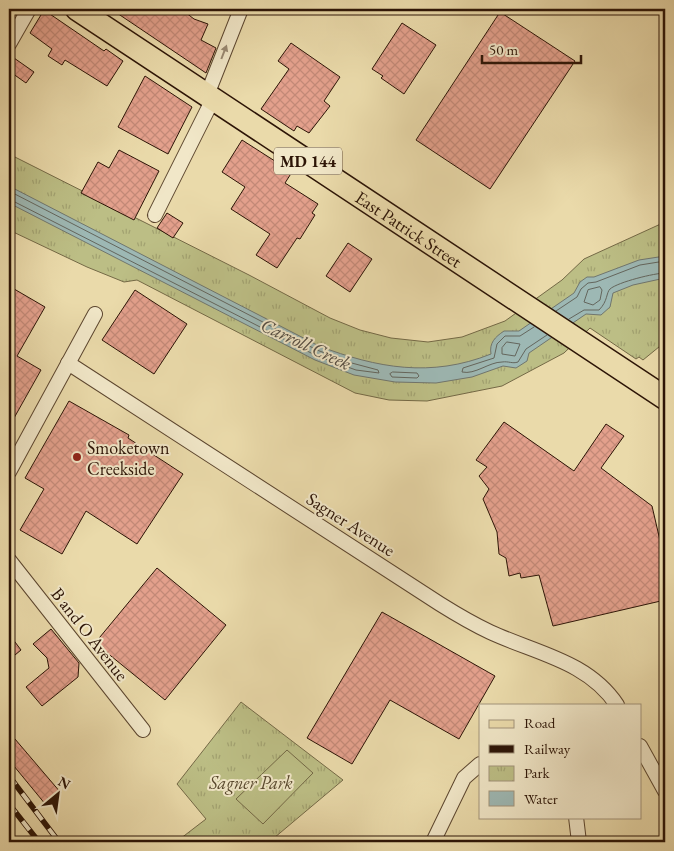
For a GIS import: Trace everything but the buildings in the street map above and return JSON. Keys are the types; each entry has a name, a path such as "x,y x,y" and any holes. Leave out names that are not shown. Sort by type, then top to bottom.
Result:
{"main road":[{"name":"East Patrick Street","path":"77,9 665,398"}],"street":[{"path":"9,44 30,9"},
{"path":"155,215 210,97 241,9"},
{"path":"10,467 95,314"},
{"name":"Sagner Avenue","path":"68,363 440,604 490,632 582,670 596,680 617,704"},
{"name":"B and O Avenue","path":"9,560 143,730"},
{"path":"642,750 665,791"},
{"path":"433,842 464,778 479,765"},
{"path":"576,818 579,842"}],"green space":[{"path":"9,154 330,318 360,330 391,338 428,342 462,337 505,321 562,280 584,259 665,222 665,342 643,360 639,357 636,359 590,328 564,353 502,386 427,401 389,400 355,393 137,280 124,282 87,267 9,230"},
{"name":"Sagner Park","path":"241,702 343,780 274,838 277,842 176,842 206,819 177,784"},
{"path":"287,750 313,773 263,824 236,799"}],"water":[{"name":"Carroll Creek","path":"9,186 319,346 383,365 426,368 447,366 491,354 492,343 501,333 504,331 519,331 574,293 580,282 587,277 594,277 639,260 665,256 665,278 633,285 613,293 610,307 601,315 586,314 529,353 527,361 516,368 503,366 472,377 436,383 395,382 354,375 315,360 9,203"}],"railway":[{"path":"9,776 59,842"},
{"path":"9,804 39,842"}],"place":[{"name":"Smoketown Creekside","path":"77,457"}]}
